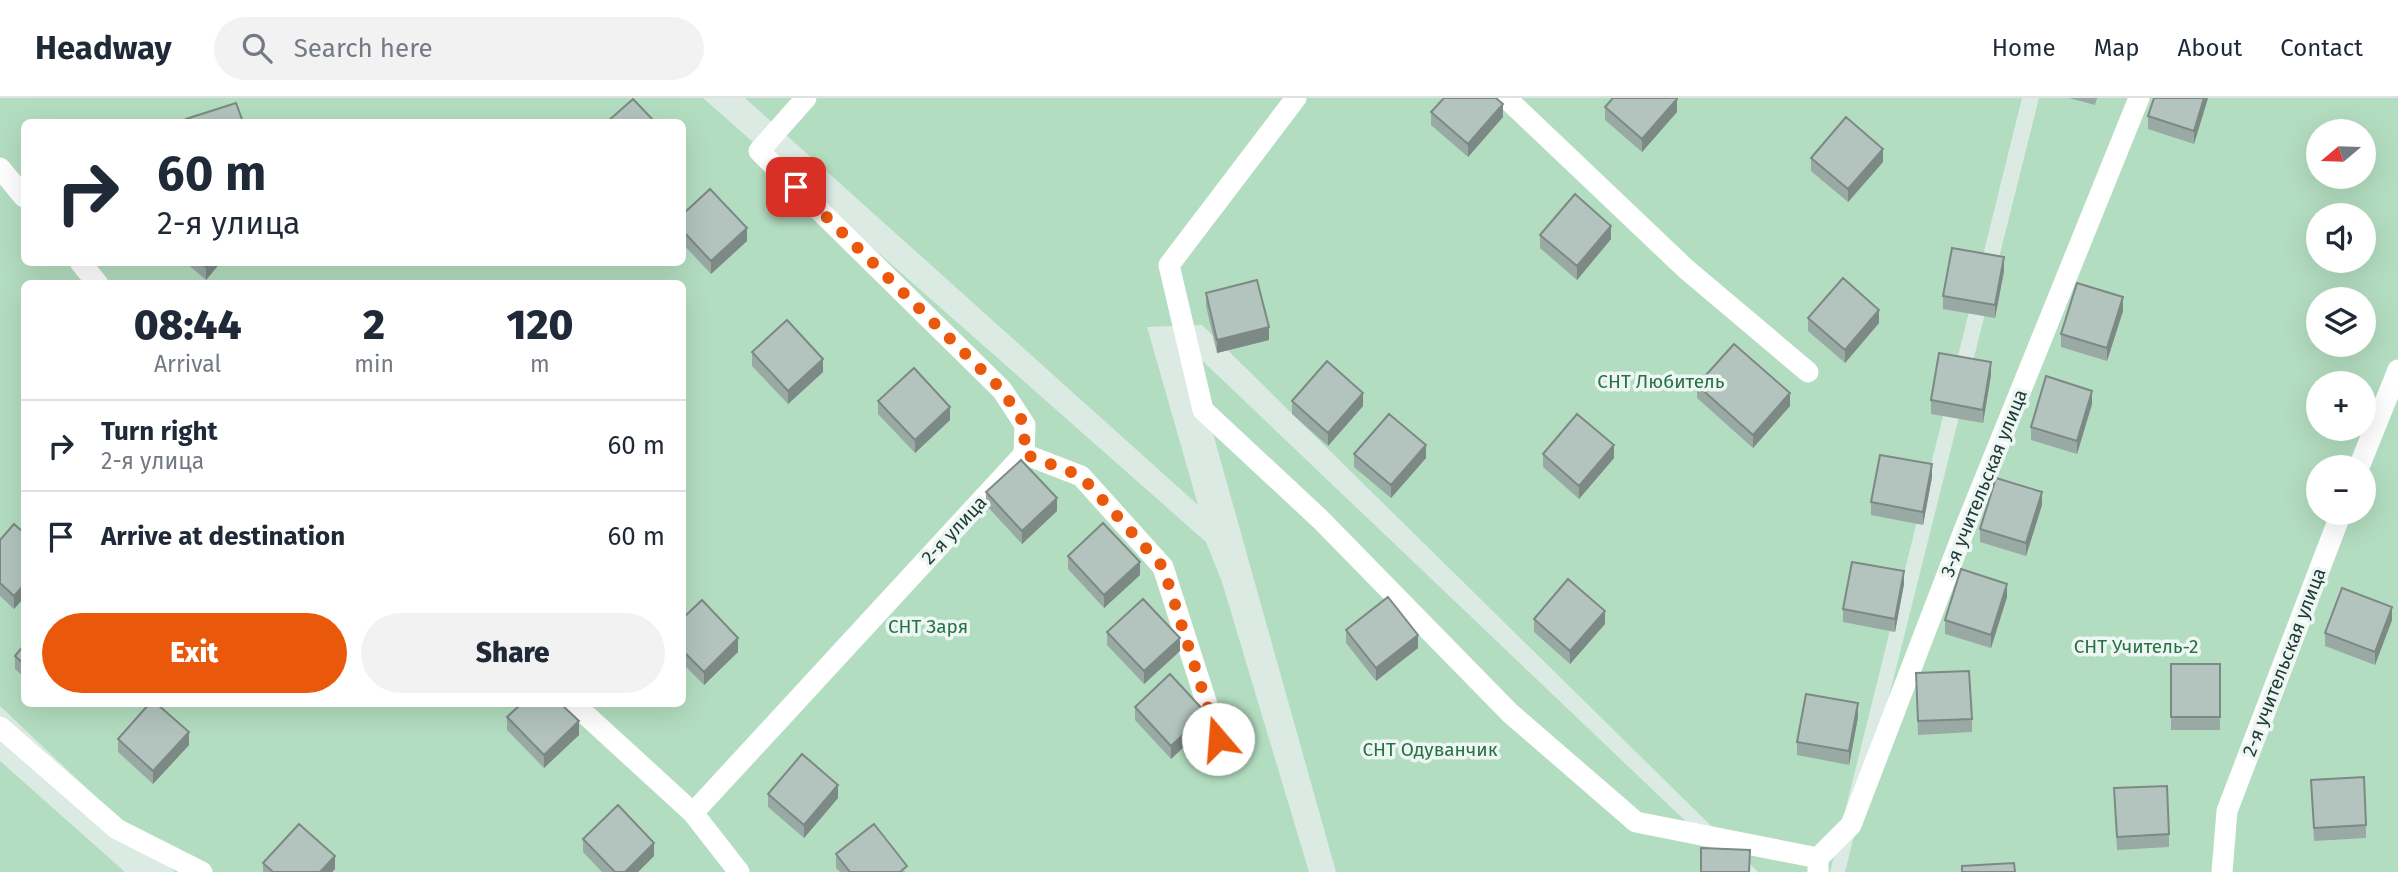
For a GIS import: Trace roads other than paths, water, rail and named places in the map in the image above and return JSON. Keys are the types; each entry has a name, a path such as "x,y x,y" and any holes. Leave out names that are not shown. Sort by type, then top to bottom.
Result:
{"street":[{"path":"806,98 759,151 1002,390 1025,425 1024,454 1081,476 1163,567 1218,739"},
{"path":"1296,98 1169,265 1203,410 1320,519 1510,713 1636,822 1818,865"},
{"path":"1506,98 1686,269 1808,372"},
{"name":"3-я учительская улица","path":"1818,865 1851,825 1965,528 2139,98"},
{"path":"0,168 21,193"},
{"path":"83,266 95,280"},
{"path":"2364,455 2398,370"},
{"name":"2-я улица","path":"693,813 1024,454"},
{"name":"2-я учительская улица","path":"2222,872 2227,811 2336,525"},
{"path":"577,707 693,813 739,872"},
{"path":"0,727 117,829 202,872"}],"park label":[{"name":"СНТ Любитель","path":"1661,381"},
{"name":"СНТ Заря","path":"928,626"},
{"name":"СНТ Учитель-2","path":"2136,646"},
{"name":"СНТ Одуванчик","path":"1430,749"}]}
